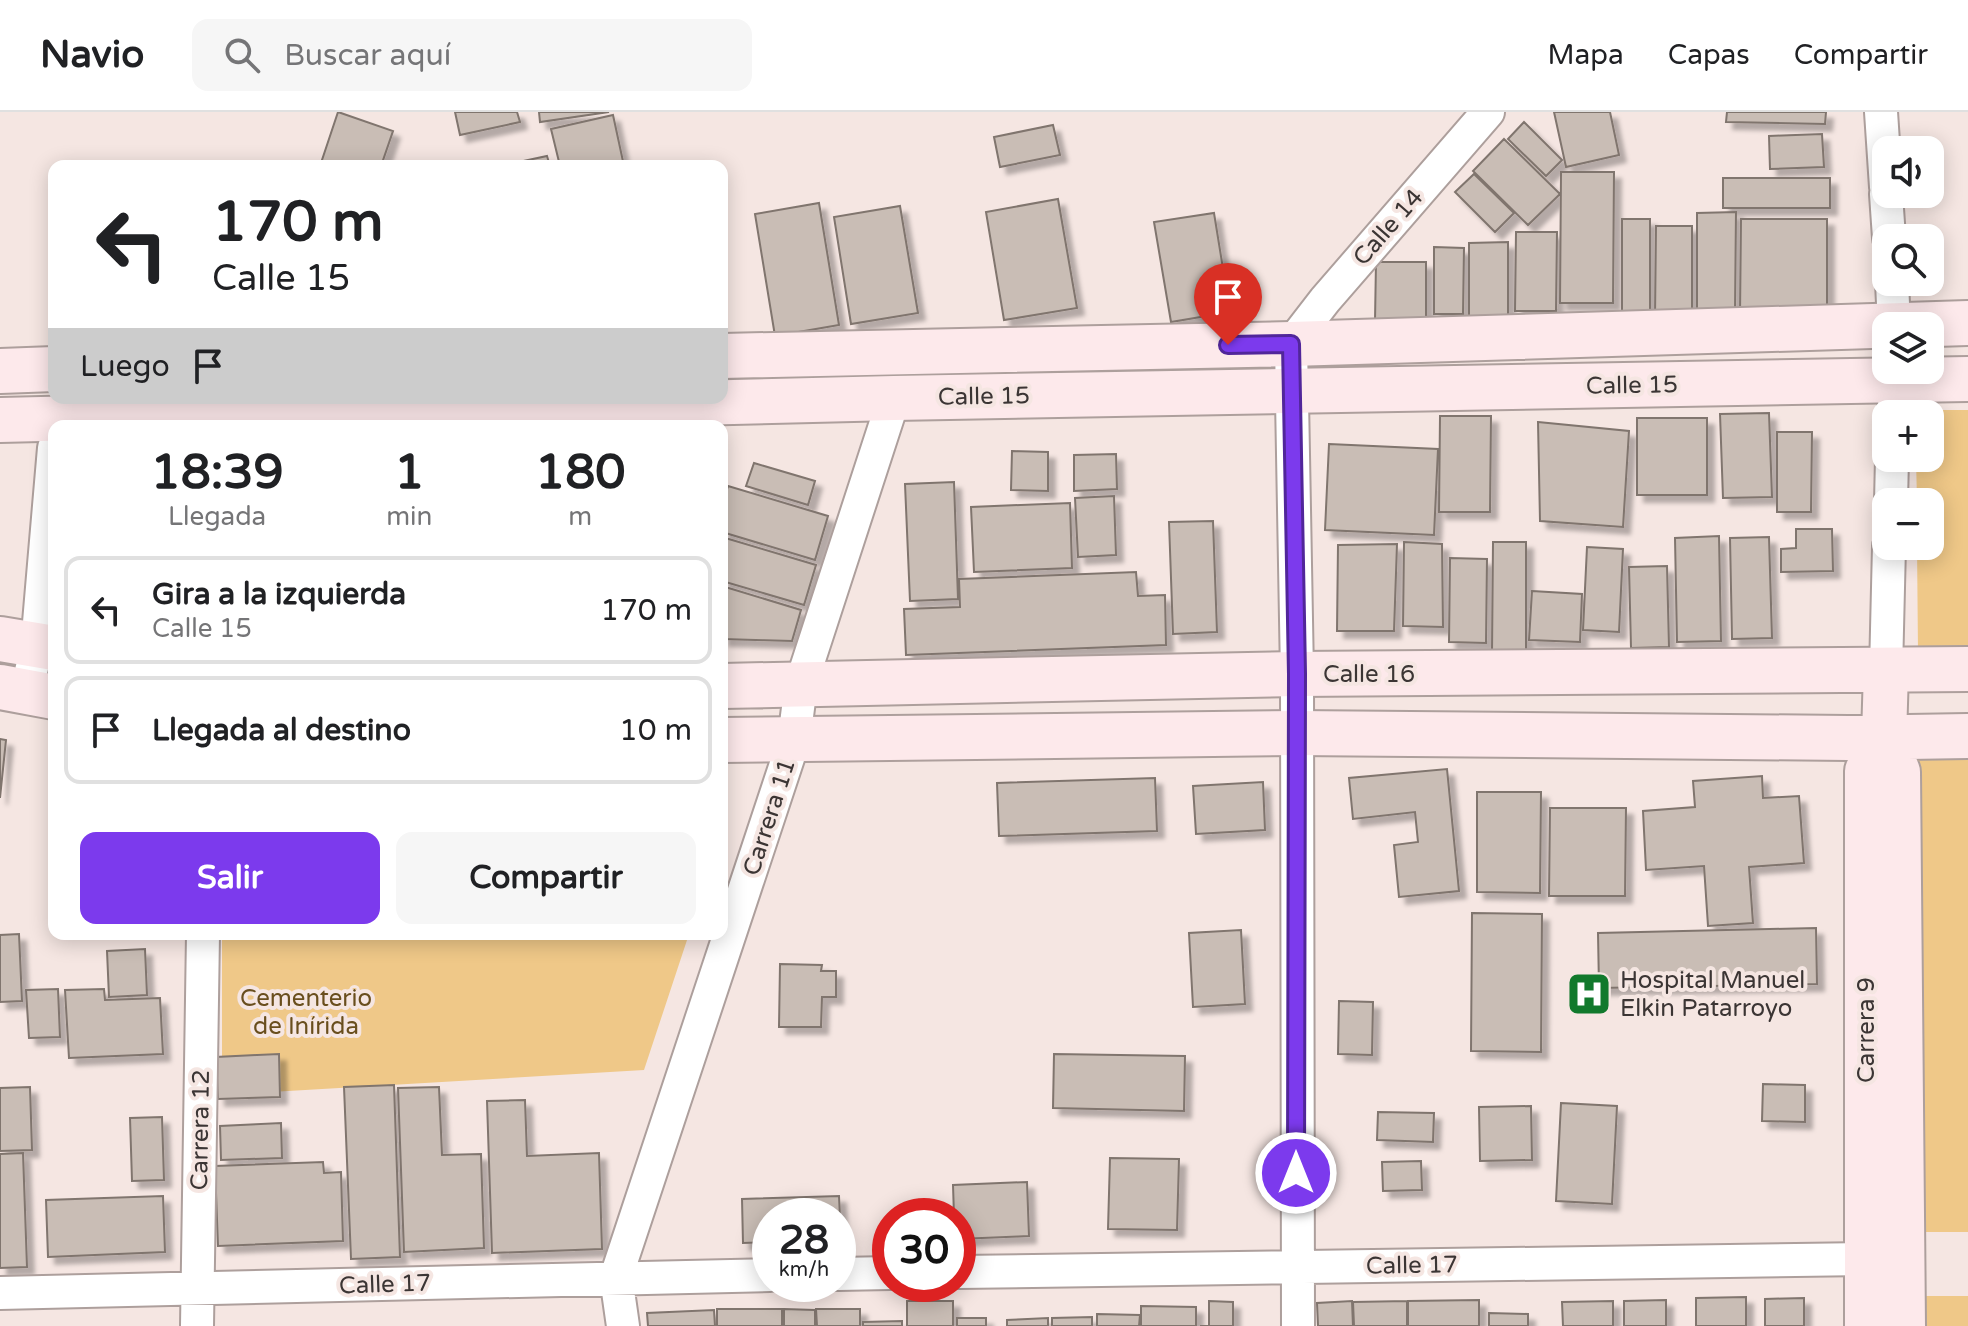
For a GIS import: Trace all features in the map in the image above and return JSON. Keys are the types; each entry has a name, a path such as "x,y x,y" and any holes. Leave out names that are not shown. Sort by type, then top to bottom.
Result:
{"street":[{"name":"Calle 14","path":"1291,344 1325,300 1488,112"},
{"path":"1881,112 1883,136"},
{"name":"Calle 15","path":"728,356 1291,344 1894,310 1968,323"},
{"path":"1291,344 1297,674 1298,1326"},
{"path":"0,371 48,369"},
{"name":"Calle 15","path":"728,403 1293,391 1895,388 1968,379"},
{"name":"Carrera 11","path":"728,939 794,740 801,684 894,398"},
{"name":"Calle 15","path":"157,420 693,404"},
{"name":"Calle 15","path":"0,420 48,423"},
{"path":"27,692 48,491"},
{"name":"Carrera 9","path":"1889,560 1884,737 1898,772 1903,1326"},
{"name":"Calle 16","path":"728,686 1297,674 1968,669"},
{"path":"728,740 1296,733 1968,736"},
{"name":"Carrera 9","path":"1867,1326 1867,771 1884,737"},
{"name":"Carrera 12","path":"197,1326 203,940"},
{"name":"Carrera 11","path":"623,1326 616,1277 728,940"},
{"name":"Calle 17","path":"976,1272 1866,1259"},
{"name":"Calle 17","path":"0,1293 752,1275"}],"green space":[{"path":"1944,410 1968,410 1968,652 1918,652 1917,560 1944,560 1944,488 1917,488 1916,472 1944,472"},
{"path":"1917,755 1968,755 1968,1232 1925,1232"},
{"name":"Cementerio de Inírida","path":"222,940 687,940 644,1070 222,1095"},
{"path":"1920,1296 1968,1296 1968,1326 1921,1326"}],"building":[{"path":"338,112 393,131 383,160 322,160"},
{"path":"455,112 517,112 520,122 460,135"},
{"path":"539,112 609,112 540,122"},
{"path":"1554,112 1610,112 1619,155 1566,167"},
{"path":"1727,112 1826,112 1825,124 1726,122"},
{"path":"613,115 623,160 559,160 551,129"},
{"path":"1524,122 1562,160 1546,176 1508,139"},
{"path":"1053,125 1060,155 1000,167 994,137"},
{"path":"1822,134 1824,167 1770,169 1769,136"},
{"path":"1504,139 1560,194 1528,225 1473,171"},
{"path":"1561,172 1614,172 1613,303 1560,303"},
{"path":"1474,174 1514,213 1495,232 1455,192"},
{"path":"1723,178 1830,178 1830,208 1723,208"},
{"path":"1058,199 1077,308 1004,320 986,212"},
{"path":"819,203 839,325 775,336 755,214"},
{"path":"900,206 918,313 851,324 834,217"},
{"path":"1736,212 1735,311 1697,311 1697,213"},
{"path":"1214,213 1230,312 1171,322 1154,222"},
{"path":"1622,219 1650,219 1650,315 1622,314"},
{"path":"1741,219 1827,219 1827,315 1740,314"},
{"path":"1656,226 1692,226 1692,317 1655,317"},
{"path":"1516,232 1557,232 1556,311 1515,311"},
{"path":"1508,242 1508,316 1469,316 1469,243"},
{"path":"1434,247 1464,248 1463,314 1434,314"},
{"path":"1376,262 1426,262 1426,321 1375,321"},
{"path":"1769,413 1772,497 1723,498 1720,414"},
{"path":"1440,416 1491,416 1490,512 1439,512"},
{"path":"1637,418 1707,418 1707,495 1637,495"},
{"path":"1538,422 1629,431 1623,527 1540,521"},
{"path":"1777,432 1812,432 1811,512 1777,512"},
{"path":"1329,444 1438,449 1434,535 1325,530"},
{"path":"1012,451 1048,452 1048,491 1011,490"},
{"path":"1116,454 1117,489 1074,491 1074,455"},
{"path":"754,463 815,481 808,505 746,486"},
{"path":"954,482 958,599 910,601 905,484"},
{"path":"728,486 828,516 815,560 728,534"},
{"path":"1114,496 1116,555 1078,557 1075,498"},
{"path":"1070,503 1072,568 974,572 971,507"},
{"path":"1213,521 1217,632 1173,634 1169,522"},
{"path":"1796,529 1832,529 1833,571 1781,572 1781,549 1796,548"},
{"path":"1719,536 1721,641 1677,642 1675,538"},
{"path":"1769,537 1772,638 1732,639 1730,538"},
{"path":"728,539 816,565 804,605 728,583"},
{"path":"1404,542 1442,544 1443,627 1403,626"},
{"path":"1493,542 1526,542 1526,652 1492,652"},
{"path":"1397,544 1394,631 1337,631 1338,545"},
{"path":"1587,547 1623,549 1619,632 1583,630"},
{"path":"1450,558 1487,559 1486,643 1449,642"},
{"path":"1667,566 1669,647 1631,648 1629,567"},
{"path":"1136,572 1138,596 1165,595 1166,645 906,655 904,609 960,607 959,579"},
{"path":"728,588 801,610 792,641 728,639"},
{"path":"1532,591 1582,594 1580,642 1529,640"},
{"path":"0,739 6,740 0,798"},
{"path":"1447,769 1459,891 1399,897 1394,845 1418,842 1415,812 1353,819 1349,778"},
{"path":"1762,776 1763,798 1799,796 1804,863 1749,867 1753,923 1708,926 1704,866 1646,870 1643,811 1695,807 1693,781"},
{"path":"1155,778 1157,831 999,836 997,783"},
{"path":"1263,782 1265,830 1196,834 1193,786"},
{"path":"1477,792 1541,792 1540,893 1477,892"},
{"path":"1550,808 1626,808 1625,896 1549,896"},
{"path":"1472,913 1542,914 1541,1052 1471,1051"},
{"path":"1816,928 1817,984 1599,988 1598,933"},
{"path":"1241,930 1245,1004 1193,1007 1189,933"},
{"path":"19,934 22,1001 0,1002 0,935"},
{"path":"145,949 147,995 109,997 107,951"},
{"path":"780,964 822,965 821,971 836,971 836,997 822,997 821,1027 779,1027"},
{"path":"58,989 60,1037 29,1038 26,990"},
{"path":"104,989 105,1000 160,998 163,1054 69,1058 65,990"},
{"path":"1339,1001 1373,1002 1372,1055 1338,1054"},
{"path":"279,1054 280,1097 218,1099 216,1057"},
{"path":"1054,1054 1185,1056 1184,1111 1053,1108"},
{"path":"1763,1084 1805,1085 1805,1122 1762,1121"},
{"path":"394,1085 400,1257 351,1259 344,1087"},
{"path":"30,1087 32,1150 0,1151 0,1088"},
{"path":"439,1087 442,1155 481,1154 484,1248 404,1252 398,1088"},
{"path":"525,1100 527,1156 599,1153 602,1249 492,1253 487,1101"},
{"path":"1561,1103 1617,1106 1612,1204 1556,1201"},
{"path":"1531,1106 1532,1160 1480,1161 1479,1107"},
{"path":"1378,1112 1434,1113 1433,1142 1377,1140"},
{"path":"162,1117 164,1180 132,1181 130,1118"},
{"path":"281,1123 282,1158 221,1160 220,1126"},
{"path":"23,1153 27,1267 0,1268 0,1154"},
{"path":"1110,1158 1179,1159 1177,1230 1108,1229"},
{"path":"1421,1161 1422,1190 1383,1191 1382,1162"},
{"path":"323,1162 324,1173 341,1172 343,1241 218,1246 215,1166"},
{"path":"1027,1182 1029,1236 976,1238 976,1198 953,1198 953,1185"},
{"path":"163,1196 165,1252 48,1257 46,1200"},
{"path":"839,1196 839,1198 774,1198"},
{"path":"742,1199 752,1199 752,1243 743,1243"},
{"path":"1746,1297 1746,1326 1696,1326 1696,1298"},
{"path":"1804,1298 1804,1326 1765,1326 1765,1299"},
{"path":"1479,1300 1479,1326 1408,1326 1408,1301"},
{"path":"1666,1300 1666,1326 1624,1326 1624,1301"},
{"path":"1209,1301 1233,1302 1233,1326 1209,1326"},
{"path":"1352,1301 1353,1326 1318,1326 1317,1303"},
{"path":"1407,1301 1407,1326 1354,1326 1353,1302"},
{"path":"1613,1301 1613,1326 1563,1326 1562,1302"},
{"path":"907,1302 953,1302 953,1326 907,1326"},
{"path":"1141,1306 1196,1307 1196,1326 1141,1326"},
{"path":"717,1309 782,1309 782,1326 717,1326"},
{"path":"784,1309 815,1310 815,1326 784,1326"},
{"path":"816,1309 860,1309 860,1326 817,1326"},
{"path":"714,1310 715,1326 648,1326 647,1313"},
{"path":"1489,1313 1528,1314 1528,1326 1489,1326"},
{"path":"1097,1314 1140,1315 1139,1326 1097,1326"},
{"path":"1092,1317 1092,1326 1052,1326 1052,1318"},
{"path":"957,1318 986,1318 986,1326 957,1326"},
{"path":"1048,1318 1048,1326 1007,1326 1007,1320"},
{"path":"902,1321 902,1326 863,1326 863,1322"}],"place":[{"name":"Hospital Manuel Elkin Patarroyo","path":"1589,994"}],"route":[{"path":"1228,345 1291,344 1297,674 1296,1173"}]}
